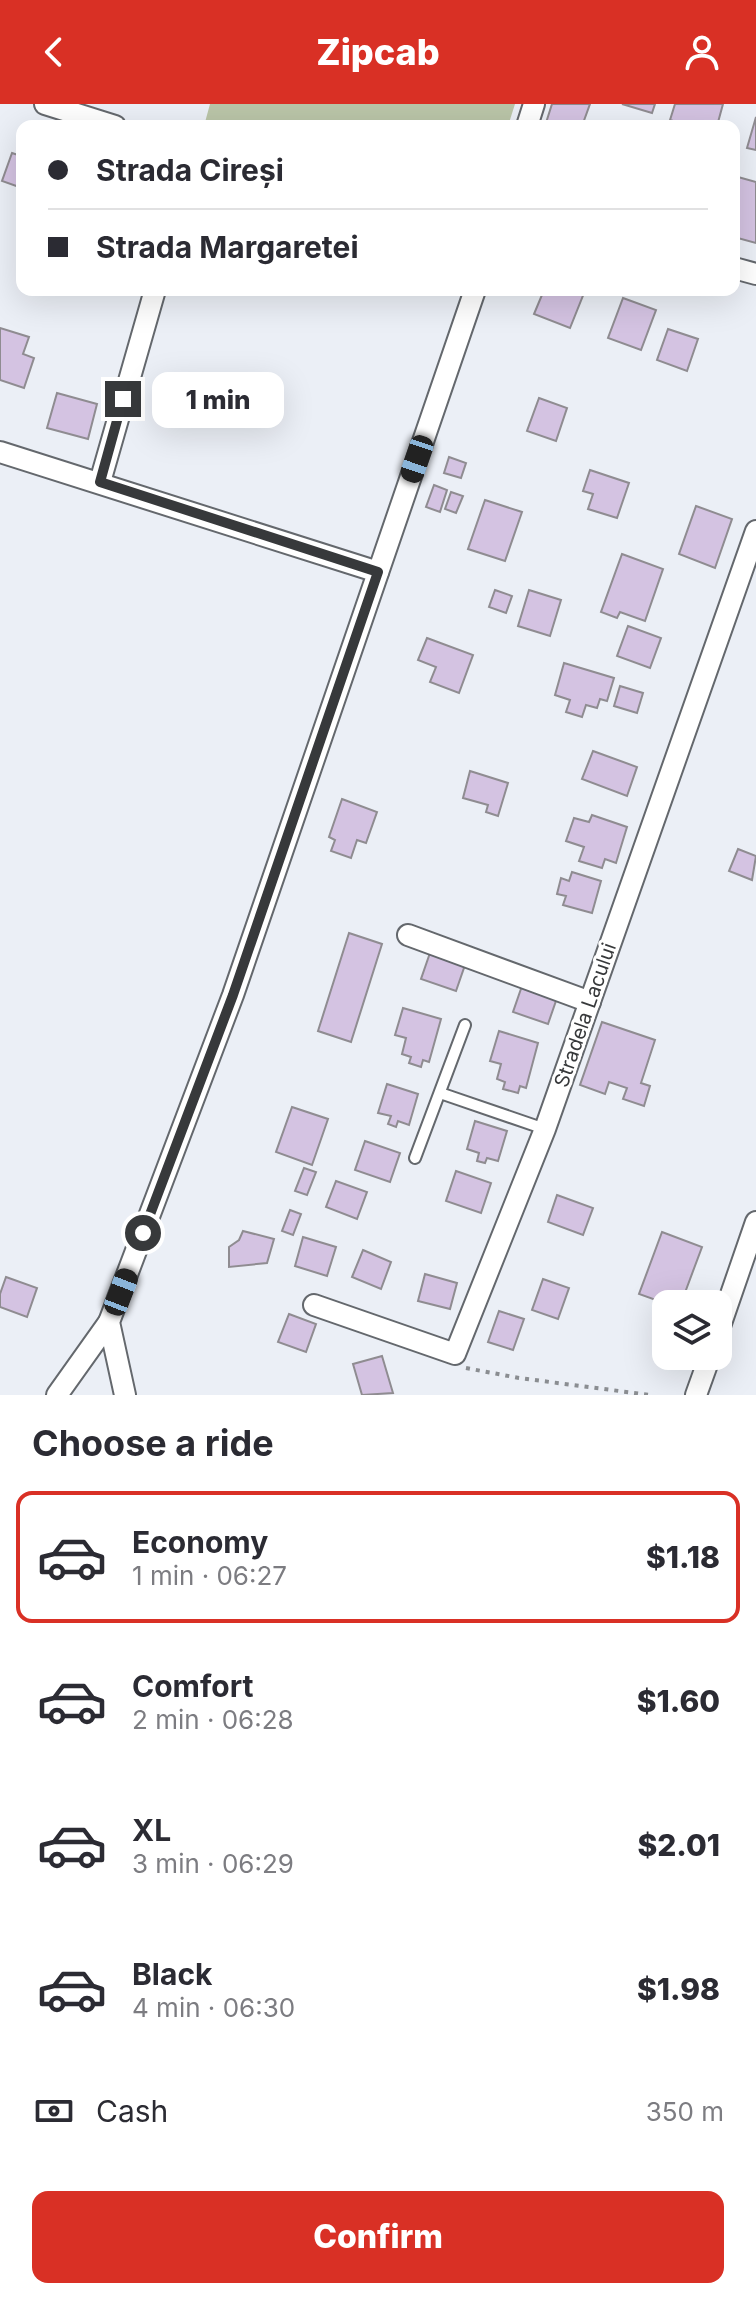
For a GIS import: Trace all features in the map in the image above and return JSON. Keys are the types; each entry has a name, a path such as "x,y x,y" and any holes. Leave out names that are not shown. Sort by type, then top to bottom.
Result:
{"street":[{"path":"45,104 96,120"},
{"path":"100,482 153,296"},
{"path":"57,1395 109,1322 233,995 473,296"},
{"path":"0,452 378,572"},
{"name":"Stradela Lacului","path":"455,1354 545,1129 756,531"},
{"path":"408,935 590,1002"},
{"path":"732,1291 756,1222"},
{"path":"314,1305 455,1354"},
{"path":"109,1322 125,1395"},
{"path":"696,1395 705,1370"}],"lane":[{"path":"415,1158 465,1025"},
{"path":"440,1093 545,1129"}],"path":[{"path":"455,1354 467,1369 650,1395"}],"green space":[{"path":"210,104 515,104 510,120 206,120"}],"building":[{"path":"552,104 590,104 584,120 547,120"},
{"path":"622,104 655,104 652,113"},
{"path":"675,104 723,104 719,120 670,120"},
{"path":"756,117 756,150 747,148"},
{"path":"12,153 16,154 16,186 2,181"},
{"path":"740,178 756,182 756,243 740,239"},
{"path":"542,296 583,296 570,328 534,314"},
{"path":"623,298 656,310 641,350 608,338"},
{"path":"0,328 29,337 23,354 34,358 24,388 0,380"},
{"path":"668,329 698,339 687,371 657,360"},
{"path":"57,393 97,404 88,439 47,428"},
{"path":"539,398 567,408 556,441 527,431"},
{"path":"449,457 466,463 461,478 444,473"},
{"path":"590,470 629,483 617,518 588,509 593,494 583,491"},
{"path":"434,485 447,490 440,512 426,507"},
{"path":"451,492 463,496 456,513 445,509"},
{"path":"485,500 522,512 505,561 468,549"},
{"path":"696,506 732,519 715,568 679,554"},
{"path":"622,554 663,569 645,621 620,612 617,618 601,612"},
{"path":"495,590 512,596 506,613 489,607"},
{"path":"529,590 561,600 550,636 518,626"},
{"path":"628,626 661,638 650,668 617,656"},
{"path":"427,638 473,655 459,693 430,682 436,667 418,660"},
{"path":"564,663 614,678 607,701 600,699 597,708 586,705 582,717 566,712 570,700 555,695"},
{"path":"620,686 643,693 637,713 614,706"},
{"path":"593,751 637,767 627,796 582,779"},
{"path":"470,771 508,783 498,816 486,812 488,805 463,798"},
{"path":"342,799 377,812 366,843 357,840 351,858 331,851 335,840 329,837"},
{"path":"592,815 627,827 616,863 605,859 602,868 579,861 584,847 566,841 574,818 589,822"},
{"path":"738,849 756,856 752,880 729,871"},
{"path":"572,872 601,881 592,913 563,905 566,896 557,894 561,878 569,881"},
{"path":"349,933 382,944 351,1042 318,1031"},
{"path":"431,950 466,962 456,991 421,979"},
{"path":"523,983 558,995 548,1024 513,1012"},
{"path":"403,1008 441,1019 429,1062 423,1060 421,1067 409,1063 411,1057 402,1054 406,1038 395,1035"},
{"path":"602,1022 655,1040 641,1083 650,1086 644,1106 623,1099 627,1088 609,1082 605,1094 580,1085"},
{"path":"499,1031 538,1043 526,1088 520,1086 518,1093 503,1089 505,1082 497,1079 501,1064 490,1061"},
{"path":"387,1084 418,1094 409,1125 398,1121 396,1127 388,1124 391,1116 378,1113"},
{"path":"292,1107 328,1119 312,1165 276,1152"},
{"path":"475,1121 507,1131 498,1161 487,1158 485,1163 477,1161 479,1153 467,1149"},
{"path":"365,1141 400,1153 390,1182 355,1170"},
{"path":"304,1168 316,1172 307,1195 295,1191"},
{"path":"456,1171 491,1183 481,1213 446,1201"},
{"path":"336,1181 367,1192 357,1219 326,1207"},
{"path":"557,1195 593,1208 583,1235 548,1222"},
{"path":"290,1210 301,1214 293,1235 282,1231"},
{"path":"243,1231 274,1239 267,1263 229,1267 229,1247 239,1240"},
{"path":"662,1232 702,1247 686,1290 652,1290 652,1299 639,1294"},
{"path":"303,1237 336,1247 327,1276 295,1266"},
{"path":"363,1250 391,1262 381,1289 352,1277"},
{"path":"425,1274 457,1283 450,1309 418,1301"},
{"path":"6,1277 37,1288 27,1317 0,1307 0,1294"},
{"path":"543,1279 569,1288 558,1319 532,1310"},
{"path":"499,1311 524,1319 513,1350 488,1342"},
{"path":"289,1314 316,1324 306,1352 278,1342"},
{"path":"382,1356 393,1393 362,1395 353,1364"}],"route":[{"path":"123,399 100,482 378,572 233,995 143,1233"}]}
